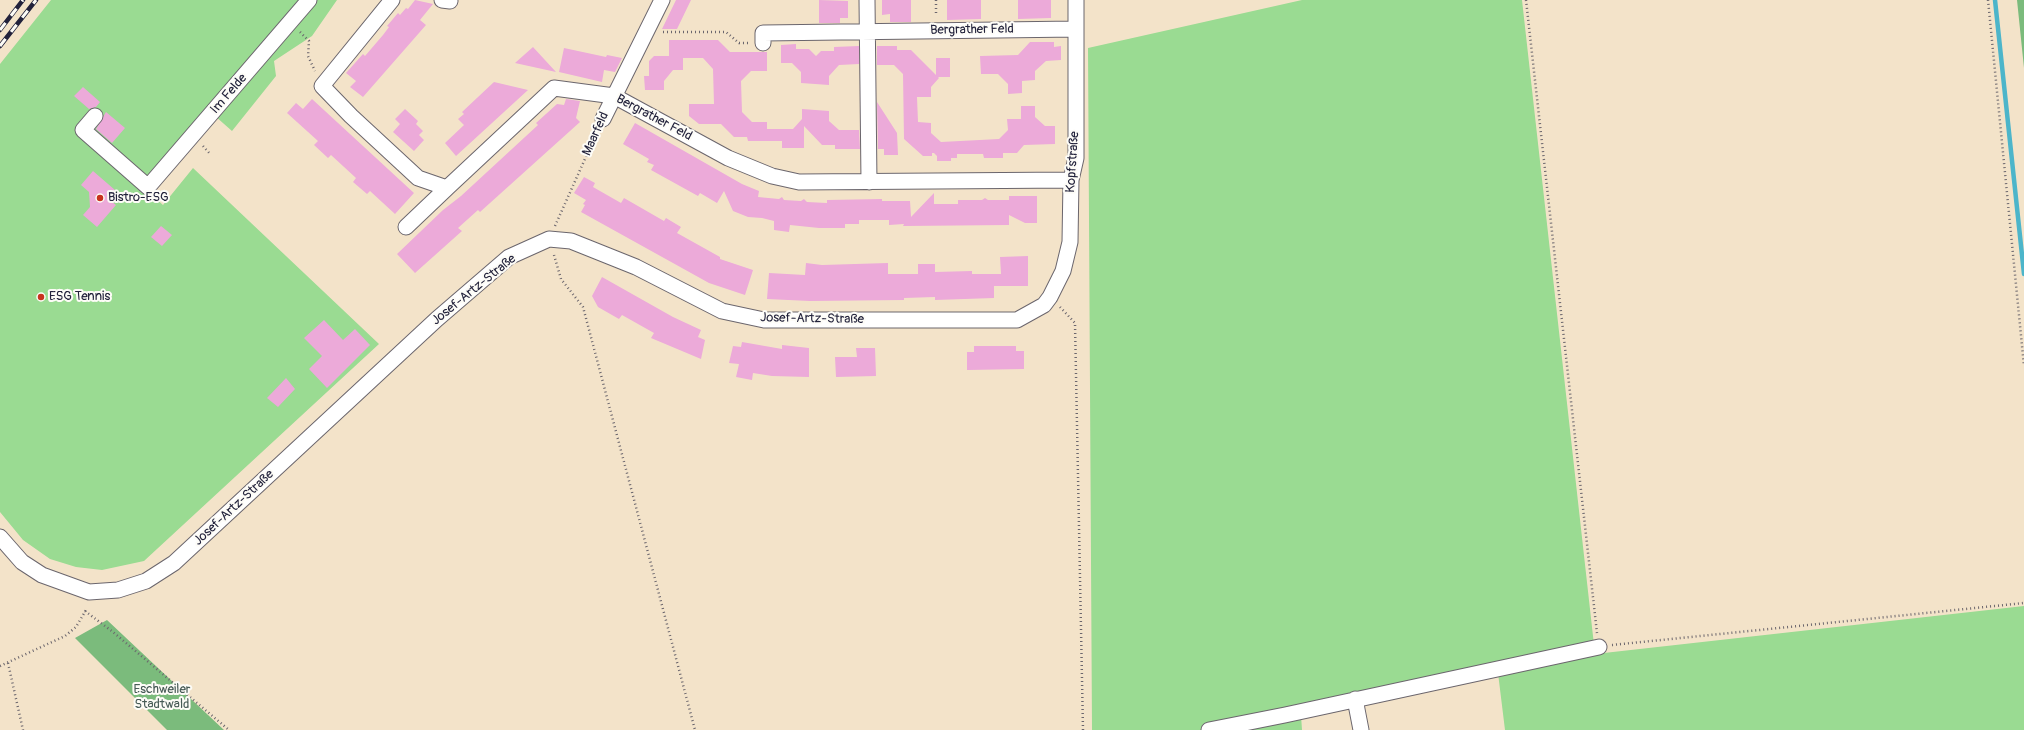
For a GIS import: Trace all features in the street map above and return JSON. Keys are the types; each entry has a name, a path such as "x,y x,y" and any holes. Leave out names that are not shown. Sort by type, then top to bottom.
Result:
{"street":[{"name":"Im Felde","path":"95,116 83,130 148,187 291,23 309,0"},
{"path":"392,0 322,86 350,116 418,178 447,188"},
{"name":"Maarfeld","path":"603,119 662,0"},
{"path":"867,0 869,182"},
{"name":"Kopfstraße","path":"1050,297 1063,271 1070,242 1071,180 1076,158 1076,0"},
{"name":"Bergrather Feld","path":"763,43 763,33 1076,28"},
{"name":"Bergrather Feld","path":"406,227 554,88 614,96 728,158 772,176 799,182 1071,180"},
{"name":"Josef-Artz-Straße","path":"0,537 22,562 42,575 89,592 118,590 146,582 174,563 443,314 509,257 549,239 571,241 636,266 722,311 764,320 1017,320 1044,305 1050,297"},
{"path":"1209,730 1599,647"},
{"path":"1355,699 1361,730"}],"path":[{"path":"1526,0 1599,647 2024,603"},
{"path":"1988,0 2024,366"},
{"path":"291,23 309,41 308,56 322,86"},
{"path":"647,32 726,32 739,43 763,43"},
{"name":"Maarfeld","path":"549,239 603,119"},
{"path":"549,239 561,279 583,307 695,730"},
{"path":"1050,297 1076,323 1082,730"},
{"path":"0,666 65,636 76,627 85,611 113,632 229,730"},
{"path":"8,663 23,730"}],"green space":[{"path":"51,0 303,0 142,186 163,205 193,168 379,344 144,561 102,570 76,567 50,559 23,540 0,512 0,64"},
{"path":"314,0 337,0 312,36 274,61 276,76 232,131 215,116"},
{"path":"1302,0 1522,0 1595,654 2024,606 2024,730 1505,730 1498,673 1301,715 1302,730 1092,730 1088,48"},
{"path":"2017,0 2024,0 2024,68"},
{"name":"Eschweiler Stadtwald","path":"107,620 224,730 167,730 75,638"}],"building":[{"path":"415,0 433,4 420,20 426,25 363,97 350,87 356,81 346,73 363,54 365,56 383,35 389,27 387,26 398,13 400,15 406,8 408,9"},
{"path":"676,0 691,0 677,29 662,29"},
{"path":"819,0 848,1 848,18 840,18 840,23 819,23"},
{"path":"882,0 911,0 911,22 890,22 890,14 882,15"},
{"path":"947,0 981,0 981,19 947,20"},
{"path":"1018,0 1051,0 1051,18 1018,19"},
{"path":"669,40 718,40 730,52 767,52 767,71 751,71 741,81 742,112 752,122 767,122 767,129 793,129 802,119 802,109 829,111 829,121 839,130 859,130 860,149 835,149 835,145 822,145 804,126 804,148 782,148 782,141 748,141 747,137 734,137 721,124 699,124 689,116 689,104 714,104 713,69 703,58 683,58 683,70 673,70 664,81 664,90 645,90 644,76 649,76 649,61 654,56 669,56"},
{"path":"1030,42 1054,42 1054,47 1061,46 1061,60 1046,61 1035,71 1035,80 1022,81 1022,93 1008,94 1008,84 998,74 981,74 980,56 1018,55"},
{"path":"796,44 796,49 809,49 816,56 821,51 834,51 834,47 859,46 859,64 839,65 829,76 829,85 801,83 801,72 792,63 781,63 781,45"},
{"path":"877,46 897,46 897,50 911,50 936,75 936,58 950,58 950,77 938,77 939,78 931,87 931,97 917,97 918,122 931,123 931,133 941,142 999,139 1008,130 1007,119 1021,119 1021,106 1035,106 1035,117 1045,126 1055,126 1055,144 1024,145 1017,153 1003,153 1003,158 984,158 983,154 957,154 957,158 951,158 951,161 937,161 937,156 934,153 932,153 932,156 923,156 904,139 903,74 894,65 877,65"},
{"path":"533,47 556,72 515,63"},
{"path":"564,48 606,57 607,55 622,58 615,72 604,70 602,82 559,72"},
{"path":"494,82 528,90 456,156 445,143 464,125 458,119 464,114 462,112"},
{"path":"83,87 100,102 96,107 89,109 74,96"},
{"path":"312,99 414,193 395,214 370,191 367,194 353,182 356,178 331,155 328,158 314,145 318,141 287,113 296,103 303,109"},
{"path":"566,99 580,101 576,118 580,122 480,212 478,210 458,228 462,231 415,273 397,254 443,210 461,196 538,125 536,123 557,104 564,105"},
{"path":"877,102 897,133 898,155 884,155 884,149 878,149"},
{"path":"405,109 418,121 416,124 423,131 419,135 424,140 414,151 393,132 400,124 395,119"},
{"path":"106,112 125,128 112,143 96,129"},
{"path":"635,123 742,184 759,191 758,197 779,199 782,197 784,200 801,201 804,199 807,202 827,203 827,200 882,199 882,201 910,201 911,217 934,193 934,204 958,204 958,200 982,200 985,198 988,200 1009,200 1009,196 1037,196 1037,223 1025,223 1009,215 1009,225 903,226 904,224 889,225 889,220 859,220 859,224 845,224 845,228 819,228 790,225 789,232 774,230 774,221 748,217 733,211 724,191 717,203 700,193 698,196 651,170 654,165 647,162 649,159 623,144"},
{"path":"93,171 115,190 107,198 116,205 97,227 83,215 90,207 89,192 81,185"},
{"path":"584,177 595,183 593,187 621,203 624,198 664,221 666,218 681,227 677,233 720,257 720,259 753,270 745,295 709,283 581,212 585,205 583,204 586,200 574,193"},
{"path":"161,226 172,235 162,246 151,237"},
{"path":"1028,256 1028,286 994,286 994,298 935,300 935,297 904,298 904,300 810,301 767,299 769,273 805,275 806,263 822,265 888,263 888,274 918,274 918,264 935,264 935,272 972,271 972,274 1001,274 1000,257"},
{"path":"602,277 673,317 701,330 698,337 705,340 701,359 651,338 654,333 622,315 619,319 598,307 592,296"},
{"path":"324,320 343,340 355,329 370,345 327,388 309,369 322,356 304,338"},
{"path":"742,342 782,349 782,345 809,348 809,377 772,376 753,373 752,380 736,377 739,364 729,363 733,346 741,347"},
{"path":"974,346 1016,346 1016,351 1024,351 1024,369 967,370 967,352 974,352"},
{"path":"856,348 875,348 876,376 836,377 835,357 857,357"},
{"path":"286,378 295,389 278,407 267,398"}],"waterway":[{"path":"1995,0 2024,274"}],"railway":[{"path":"0,30 23,0"},
{"path":"0,46 36,0"}],"place":[{"name":"Bistro-ESG","path":"100,198"},
{"name":"ESG Tennis","path":"41,297"}]}
